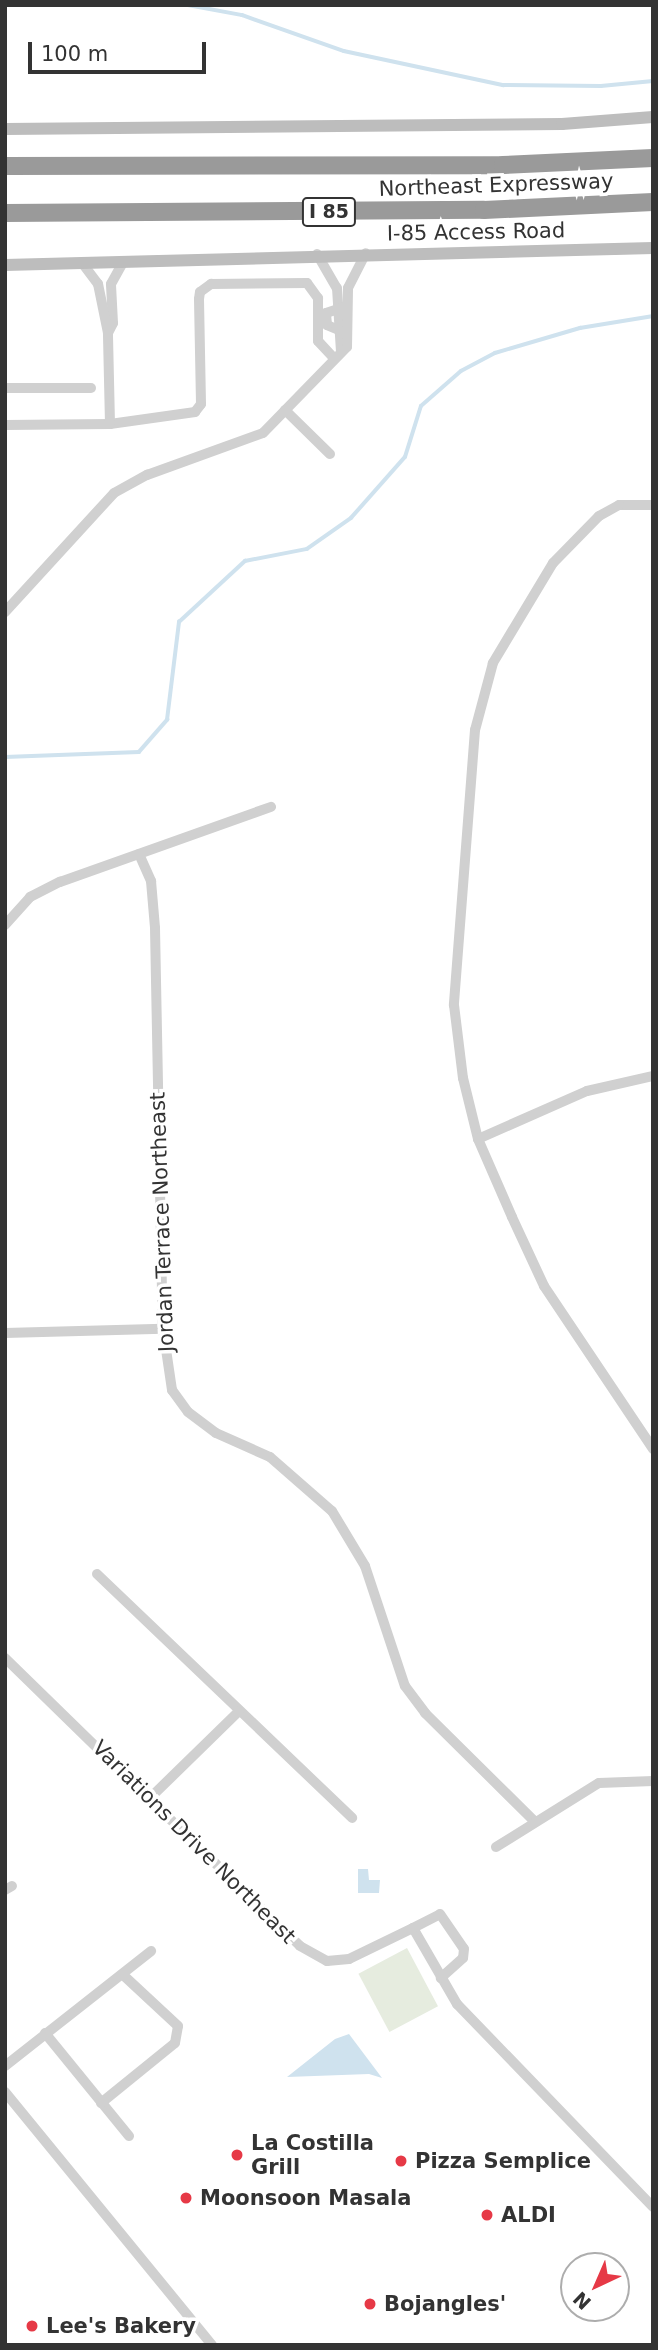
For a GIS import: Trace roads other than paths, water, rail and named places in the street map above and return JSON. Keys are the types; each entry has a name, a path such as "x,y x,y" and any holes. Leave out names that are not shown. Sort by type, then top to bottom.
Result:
{"highway":[{"name":"Northeast Expressway","path":"5,166 490,165 653,158"},
{"name":"Northeast Expressway","path":"5,213 484,210 653,202"}],"main road":[{"path":"5,128 562,124 653,117"},
{"name":"I-85 Access Road","path":"5,265 317,254 653,248"}],"street":[{"path":"337,354 337,331 351,277 366,253"},
{"path":"5,612 114,493 147,475 243,444 263,433 337,354 347,347 349,331 334,277 317,254"},
{"path":"110,424 107,303 112,278 124,261"},
{"path":"82,263 94,275 107,303"},
{"path":"5,425 110,424 195,412 201,404 199,299 200,292 211,284 307,283 318,298 318,341 337,354"},
{"path":"337,331 349,331"},
{"path":"5,388 91,388"},
{"path":"285,410 330,454"},
{"path":"653,505 619,505 599,516 553,563 489,676 474,730 454,1005 463,1078 478,1139 544,1286 653,1449"},
{"path":"5,925 30,897 139,854 271,807"},
{"name":"Jordan Terrace Northeast","path":"139,854 151,881 155,928 163,1329 172,1390 188,1412 216,1433 270,1457 332,1511 365,1566 405,1686 425,1713 533,1820"},
{"path":"478,1139 587,1091 653,1076"},
{"path":"5,1334 163,1329"},
{"path":"97,1574 238,1712 352,1818"},
{"name":"Variations Drive Northeast","path":"5,1658 151,1797 280,1928 327,1961 349,1959 440,1914 464,1949 463,1958 441,1978"},
{"path":"151,1797 238,1712"},
{"path":"496,1847 533,1820 599,1783 653,1781"},
{"path":"413,1928 457,2004 512,2066 653,2207"},
{"path":"5,2066 151,1951"},
{"path":"101,2103 175,2043 178,2026 122,1974"},
{"path":"45,2033 129,2136"},
{"path":"5,2092 212,2345"}],"water":[{"path":"358,1869 368,1869 369,1880 380,1880 379,1893 358,1893"},
{"path":"349,2034 382,2078 369,2074 287,2077 335,2039"}],"waterway":[{"path":"188,5 242,15 344,51 503,85 601,86 653,81"},
{"path":"5,757 139,752 167,720 179,622 245,561 307,549 351,518 405,457 421,406 461,371 495,353 580,328 653,316"}],"place":[{"name":"La Costilla Grill","path":"237,2155"},
{"name":"Pizza Semplice","path":"401,2161"},
{"name":"Moonsoon Masala","path":"186,2198"},
{"name":"ALDI","path":"487,2215"},
{"name":"Bojangles'","path":"370,2304"},
{"name":"Lee's Bakery","path":"32,2326"}]}
